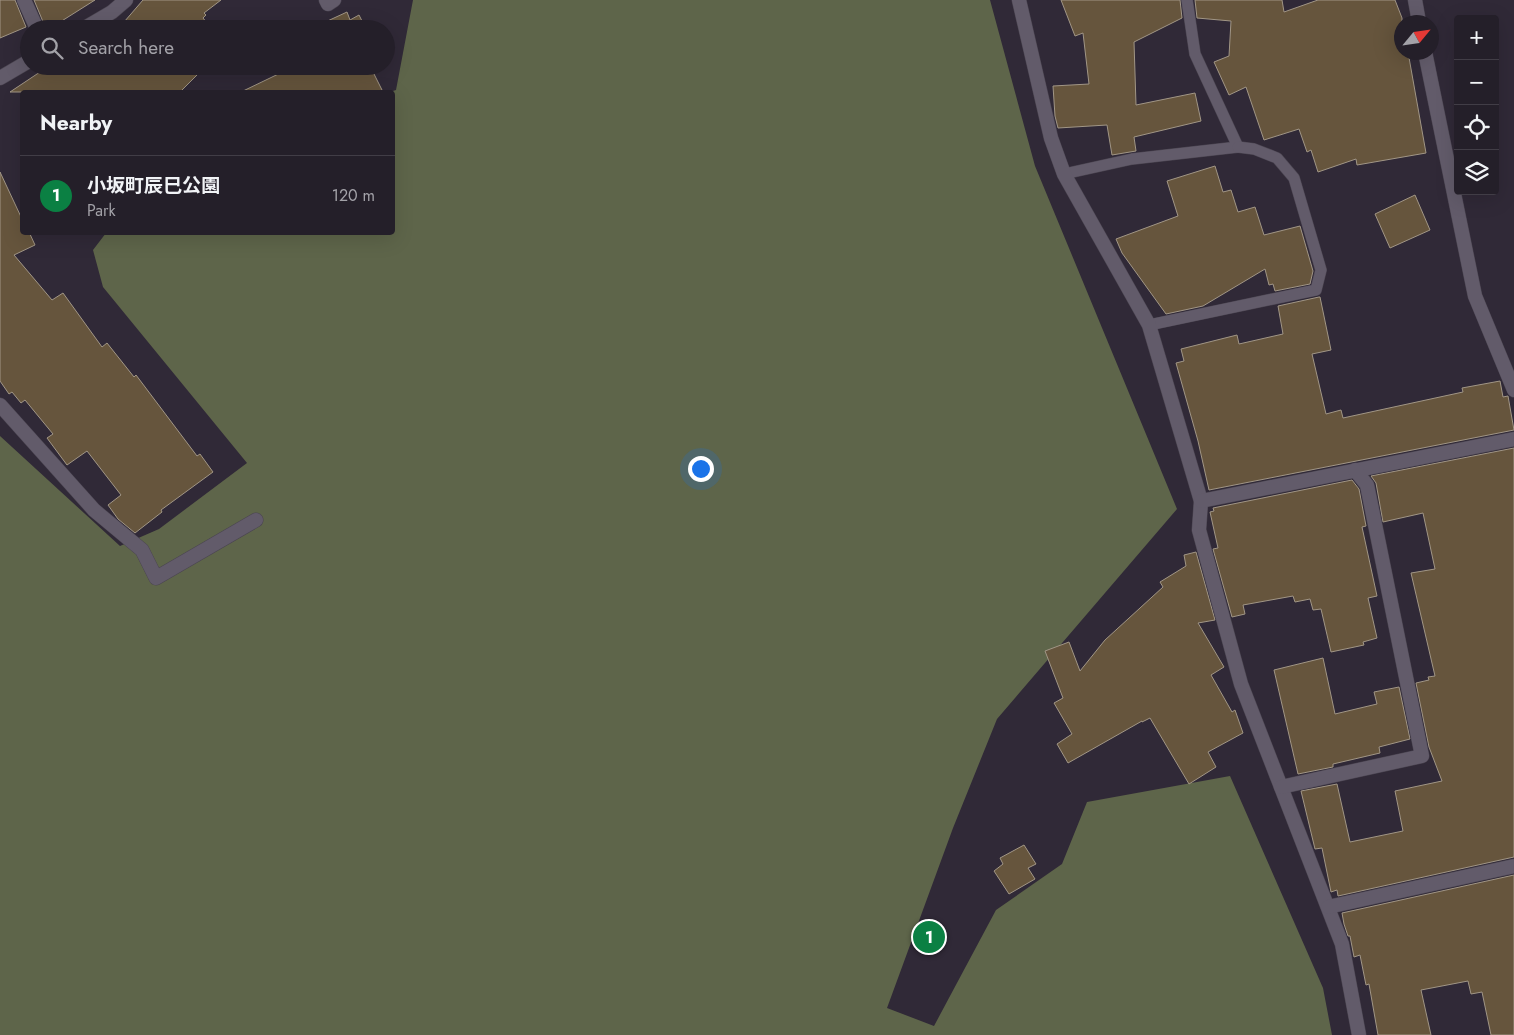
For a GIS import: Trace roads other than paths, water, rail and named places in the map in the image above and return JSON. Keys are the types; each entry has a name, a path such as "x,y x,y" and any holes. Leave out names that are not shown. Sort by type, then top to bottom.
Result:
{"street":[{"path":"24,0 33,20"},
{"path":"98,20 112,12 126,0"},
{"path":"326,0 328,4 334,0"},
{"path":"1019,0 1051,138 1064,174 1149,325 1201,501 1199,530 1241,684 1342,944 1359,1035"},
{"path":"1415,0 1417,15"},
{"path":"1427,60 1474,296 1514,390"},
{"path":"0,78 20,66"},
{"path":"0,405 94,510 142,550 156,578 256,520"},
{"path":"1201,501 1514,439"},
{"path":"1281,787 1422,756 1367,485 1355,470"},
{"path":"1328,906 1514,866"}],"lane":[{"path":"1187,0 1195,54 1238,147"},
{"path":"1064,174 1132,160 1238,147 1254,149 1277,158 1294,178 1321,270 1316,290 1149,325"}],"place":[{"name":"小坂町辰巳公園","path":"929,937"}]}
